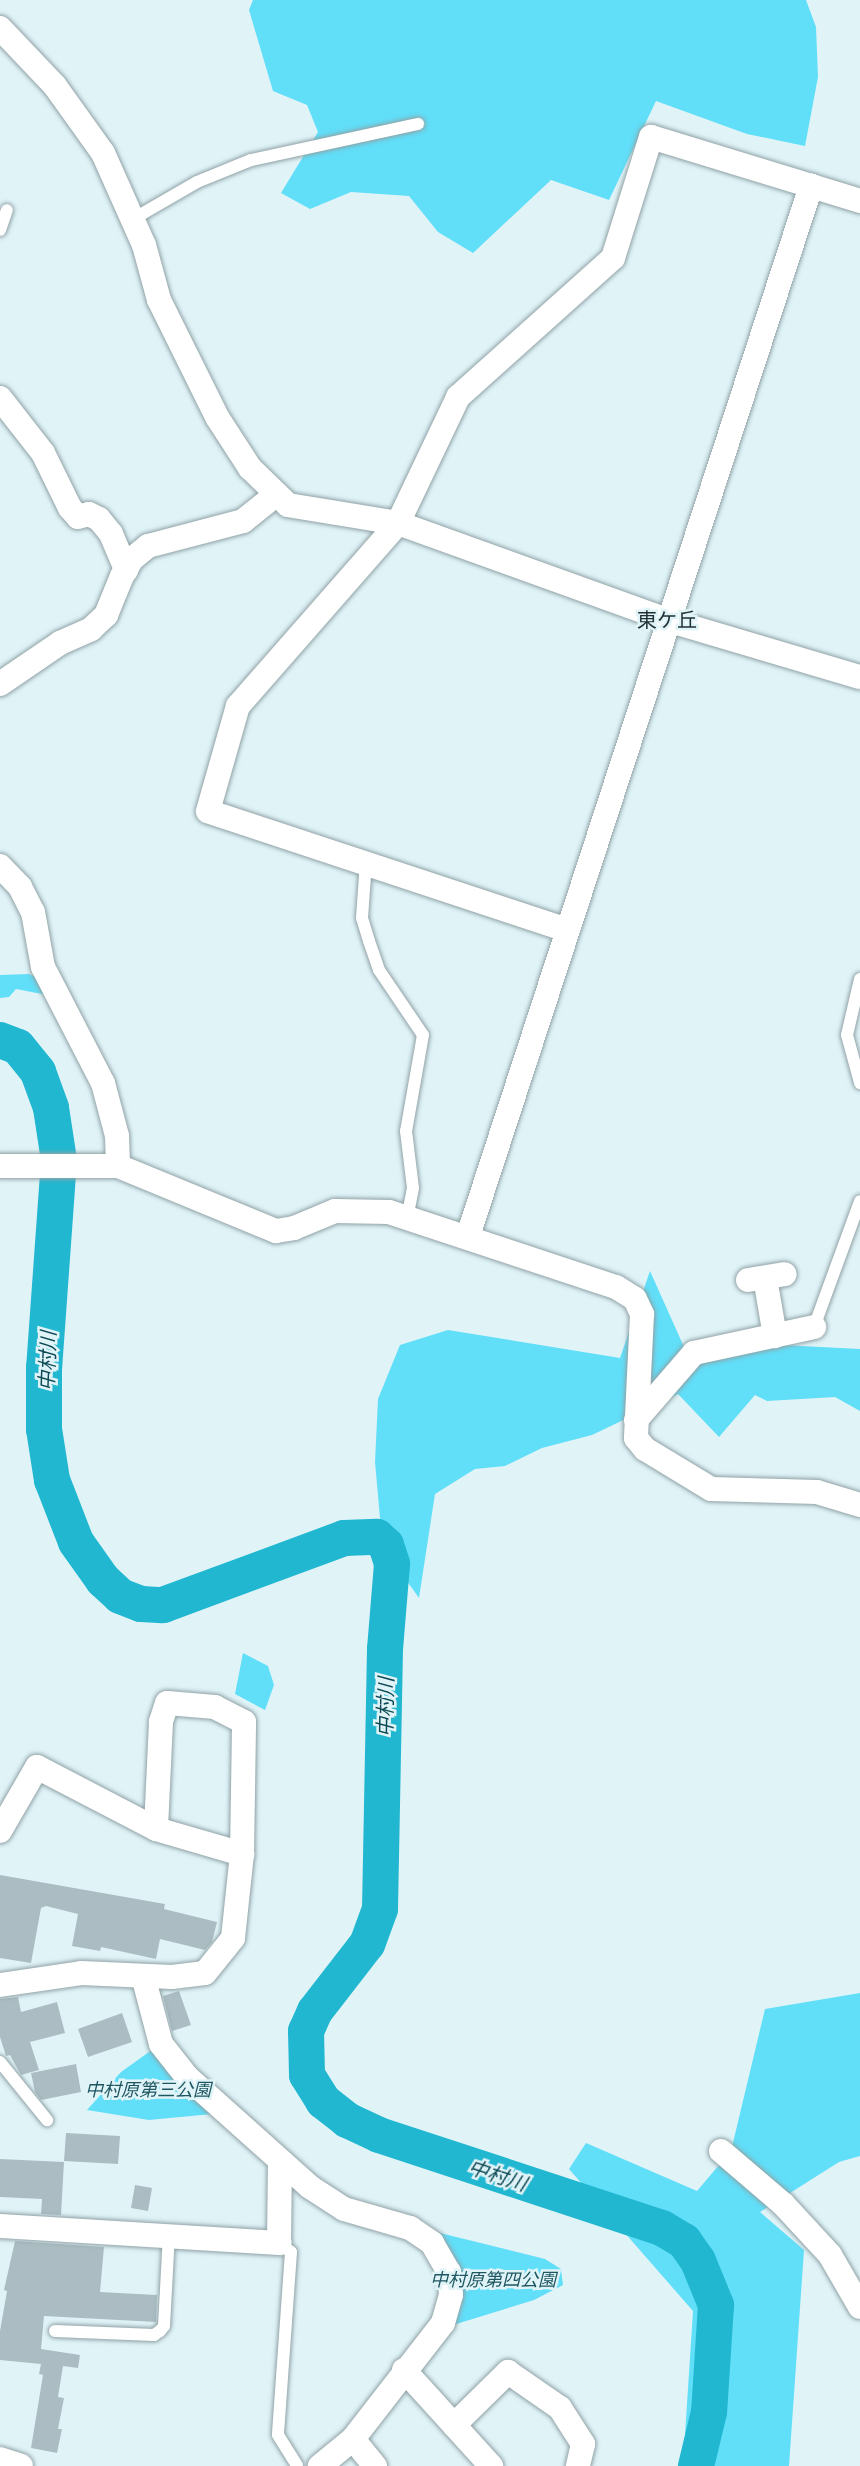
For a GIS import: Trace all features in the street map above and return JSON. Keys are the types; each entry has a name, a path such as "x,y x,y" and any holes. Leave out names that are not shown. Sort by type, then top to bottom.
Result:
{"street":[{"path":"0,28 55,86 103,153 144,245 159,300 217,417 250,468 288,505 398,523 667,620 860,677"},
{"path":"567,930 208,811 238,706 398,523 458,397 613,258 651,137 860,201"},
{"path":"468,1236 667,620 811,186"},
{"path":"0,398 43,453 70,508 78,517 89,514 99,519 111,534 126,570"},
{"path":"0,684 60,643 91,629 106,615 126,570 148,546 243,521 277,494"},
{"path":"0,866 20,887 33,912 43,967 103,1083 117,1136 111,1165"},
{"path":"0,1166 111,1165 276,1231 294,1228 335,1211 388,1212 468,1236 616,1287 635,1299 642,1314 636,1438 645,1449 711,1489 817,1492 860,1505"},
{"path":"766,1277 775,1336"},
{"path":"636,1420 694,1353 814,1327"},
{"path":"0,1985 81,1973 143,1976 205,1973 233,1938 242,1854 244,1722 215,1707 167,1703 161,1722 156,1829"},
{"path":"0,1832 37,1767 156,1829 242,1854"},
{"path":"143,1976 161,2044 187,2077 280,2161 344,2209 410,2228 432,2243 449,2272 451,2295 443,2323 352,2439 320,2466"},
{"path":"721,2151 783,2204 830,2255 860,2307"},
{"path":"0,2226 279,2243 280,2161"},
{"path":"404,2370 491,2466"},
{"path":"454,2425 508,2372 560,2408 583,2444 578,2466"},
{"path":"352,2439 375,2466"},
{"path":"0,2459 21,2466"}],"lane":[{"path":"133,219 197,182 251,160 418,124"},
{"path":"0,230 7,210"},
{"path":"366,862 362,918 369,942 380,970 423,1035 424,1048 406,1131 413,1188 407,1218"},
{"path":"860,979 847,1035 860,1083"},
{"path":"814,1327 860,1201"},
{"path":"0,2062 47,2120"},
{"path":"55,2331 154,2335 160,2331 164,2326 169,2235"},
{"path":"279,2243 291,2252 278,2435 297,2466"}],"green space":[{"path":"253,0 806,0 816,27 818,77 805,146 747,134 656,101 609,200 551,180 473,253 438,232 409,196 351,192 310,209 281,193 318,132 307,105 273,91 249,10"},
{"path":"29,974 44,981 47,995 16,989 9,997 0,998 0,975"},
{"path":"650,1271 684,1347 762,1344 860,1349 860,1411 835,1397 767,1401 755,1395 719,1437 678,1394 592,1435 542,1448 505,1466 475,1469 435,1494 419,1598 399,1570 380,1518 375,1462 378,1399 400,1345 448,1330 620,1358"},
{"path":"243,1653 268,1666 274,1685 265,1710 235,1694"},
{"path":"860,1993 860,2156 839,2162 760,2212 804,2250 789,2466 683,2466 693,2311 569,2169 586,2143 697,2191 731,2151 765,2009"},
{"name":"中村原第三公園","path":"156,2047 212,2114 149,2120 87,2110 121,2072"},
{"name":"中村原第四公園","path":"436,2232 545,2259 561,2269 563,2285 534,2300 453,2325"}],"building":[{"path":"0,1875 165,1904 164,1909 217,1922 212,1942 205,1950 160,1939 156,1959 101,1947 100,1951 72,1946 78,1914 46,1906 41,1908 31,1963 0,1958"},
{"path":"179,1991 191,2025 172,2031 163,1996"},
{"path":"18,1997 21,2012 57,2002 65,2033 30,2042 39,2070 21,2075 10,2055 6,2056 0,2037 0,1999"},
{"path":"122,2013 132,2042 88,2057 78,2029"},
{"path":"76,2064 81,2092 41,2100 35,2092 31,2073"},
{"path":"66,2133 120,2136 118,2164 64,2161"},
{"path":"0,2159 64,2162 61,2215 41,2214 42,2199 0,2197"},
{"path":"135,2185 152,2188 148,2211 131,2208"},
{"path":"15,2241 104,2247 100,2292 157,2295 156,2322 44,2316 41,2349 80,2355 78,2368 63,2366 58,2397 64,2398 58,2429 62,2429 57,2453 31,2448 43,2375 39,2374 41,2364 0,2360 0,2331 7,2291 4,2290"}],"waterway":[{"name":"中村川","path":"0,1040 18,1047 38,1072 51,1108 59,1160 44,1367 44,1429 52,1480 76,1542 103,1580 120,1596 141,1604 163,1605 344,1538 377,1537 386,1545 392,1564 385,1649 380,1909 367,1944 315,2011 306,2031 307,2075 323,2101 347,2120 379,2135 662,2228 684,2241 698,2261 716,2305 709,2412 696,2466"}],"district":[{"name":"東ケ丘","path":"667,618"}]}
